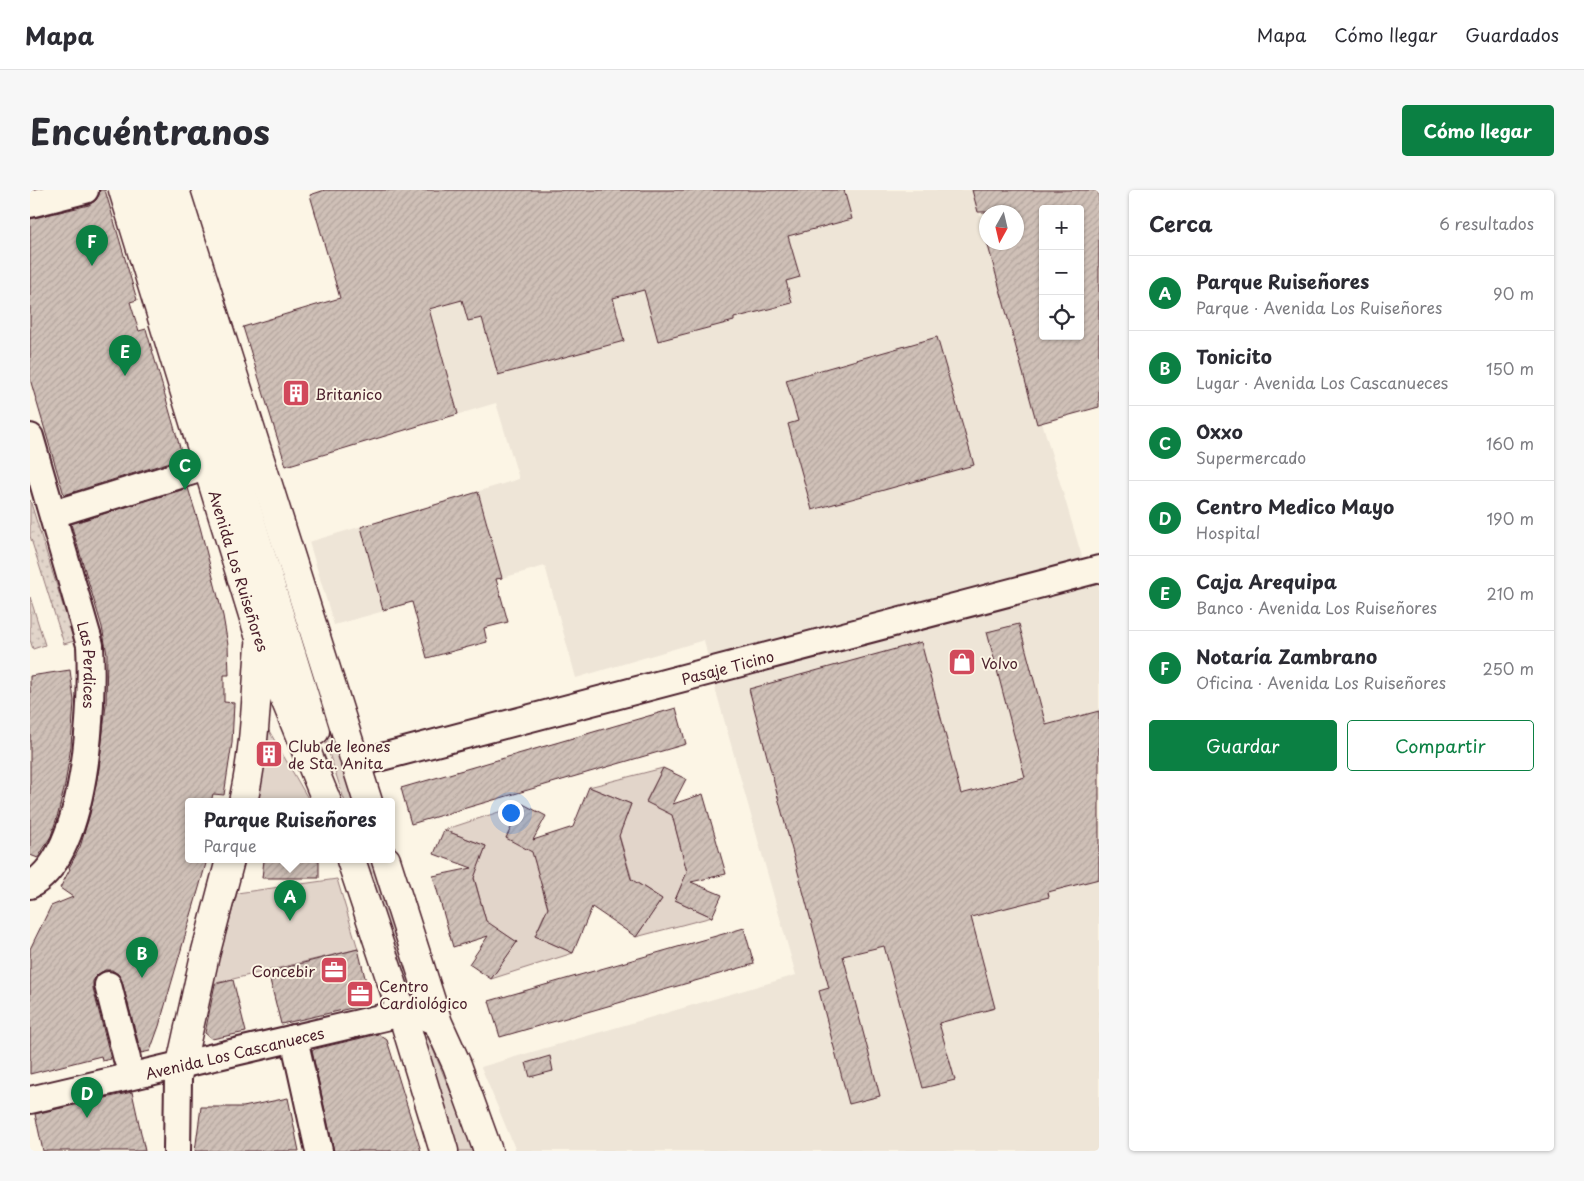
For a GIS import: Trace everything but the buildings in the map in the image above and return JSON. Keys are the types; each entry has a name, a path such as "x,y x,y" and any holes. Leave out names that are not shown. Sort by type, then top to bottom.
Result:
{"main road":[{"name":"Avenida Los Ruiseñores","path":"123,190 209,466 260,638 325,798"},
{"name":"Avenida Los Ruiseñores","path":"149,190 336,798"},
{"name":"Avenida Los Ruiseñores","path":"175,190 367,798"},
{"name":"Avenida Los Ruiseñores","path":"258,542 333,696"},
{"path":"244,798 255,720 260,638"},
{"path":"181,1064 205,955 229,863"},
{"path":"352,863 402,1013 444,1151"},
{"path":"387,863 438,1023 457,1065 488,1151"}],"street":[{"path":"30,204 85,190"},
{"name":"Las Perdices","path":"30,436 90,645 91,702 82,780 71,824 52,866 45,876 30,886"},
{"path":"53,514 209,466"},
{"name":"Pasaje Ticino","path":"355,764 1099,568"},
{"path":"108,985 127,1059"},
{"name":"Avenida Los Cascanueces","path":"30,1100 402,1013 418,1014 438,1023"},
{"path":"294,1038 319,1151"},
{"path":"177,1151 178,1078 181,1064"}],"shaded area":[{"path":"322,190 973,190 979,211 979,250 991,250 1085,567 1099,564 1099,1151 516,1151 481,1067 796,975 712,677 704,640 576,678 545,566 334,625 309,542 519,479 496,403 346,448 340,298 310,195"},
{"path":"30,500 74,641 64,644 30,536"},
{"path":"30,597 45,645 33,649 30,640"},
{"path":"290,634 342,759 356,798 344,798"},
{"path":"262,727 268,729 308,798 256,798"},
{"path":"663,768 646,801 672,814 688,875 684,879 675,900 712,917 636,937 662,899 639,884 633,883 619,835 631,804 589,787"},
{"path":"523,804 506,838 532,850 549,913 544,915 535,936 573,953 491,979 517,942 494,927 487,925 474,877 486,846 444,830"},
{"path":"364,863 377,863 427,1011 413,1006"},
{"path":"337,879 358,949 212,984 237,893"},
{"path":"417,1020 423,1025 475,1151 451,1151"}],"place":[{"name":"Notaría Zambrano","path":"92,266"},
{"name":"Caja Arequipa","path":"125,376"},
{"name":"Britanico","path":"296,393"},
{"name":"Oxxo","path":"185,490"},
{"name":"Volvo","path":"962,662"},
{"name":"Club de leones de Sta. Anita","path":"269,754"},
{"name":"Parque Ruiseñores","path":"290,921"},
{"name":"Concebir","path":"334,970"},
{"name":"Tonicito","path":"142,978"},
{"name":"Centro Cardiológico","path":"360,994"},
{"name":"Centro Medico Mayo","path":"87,1118"}]}
